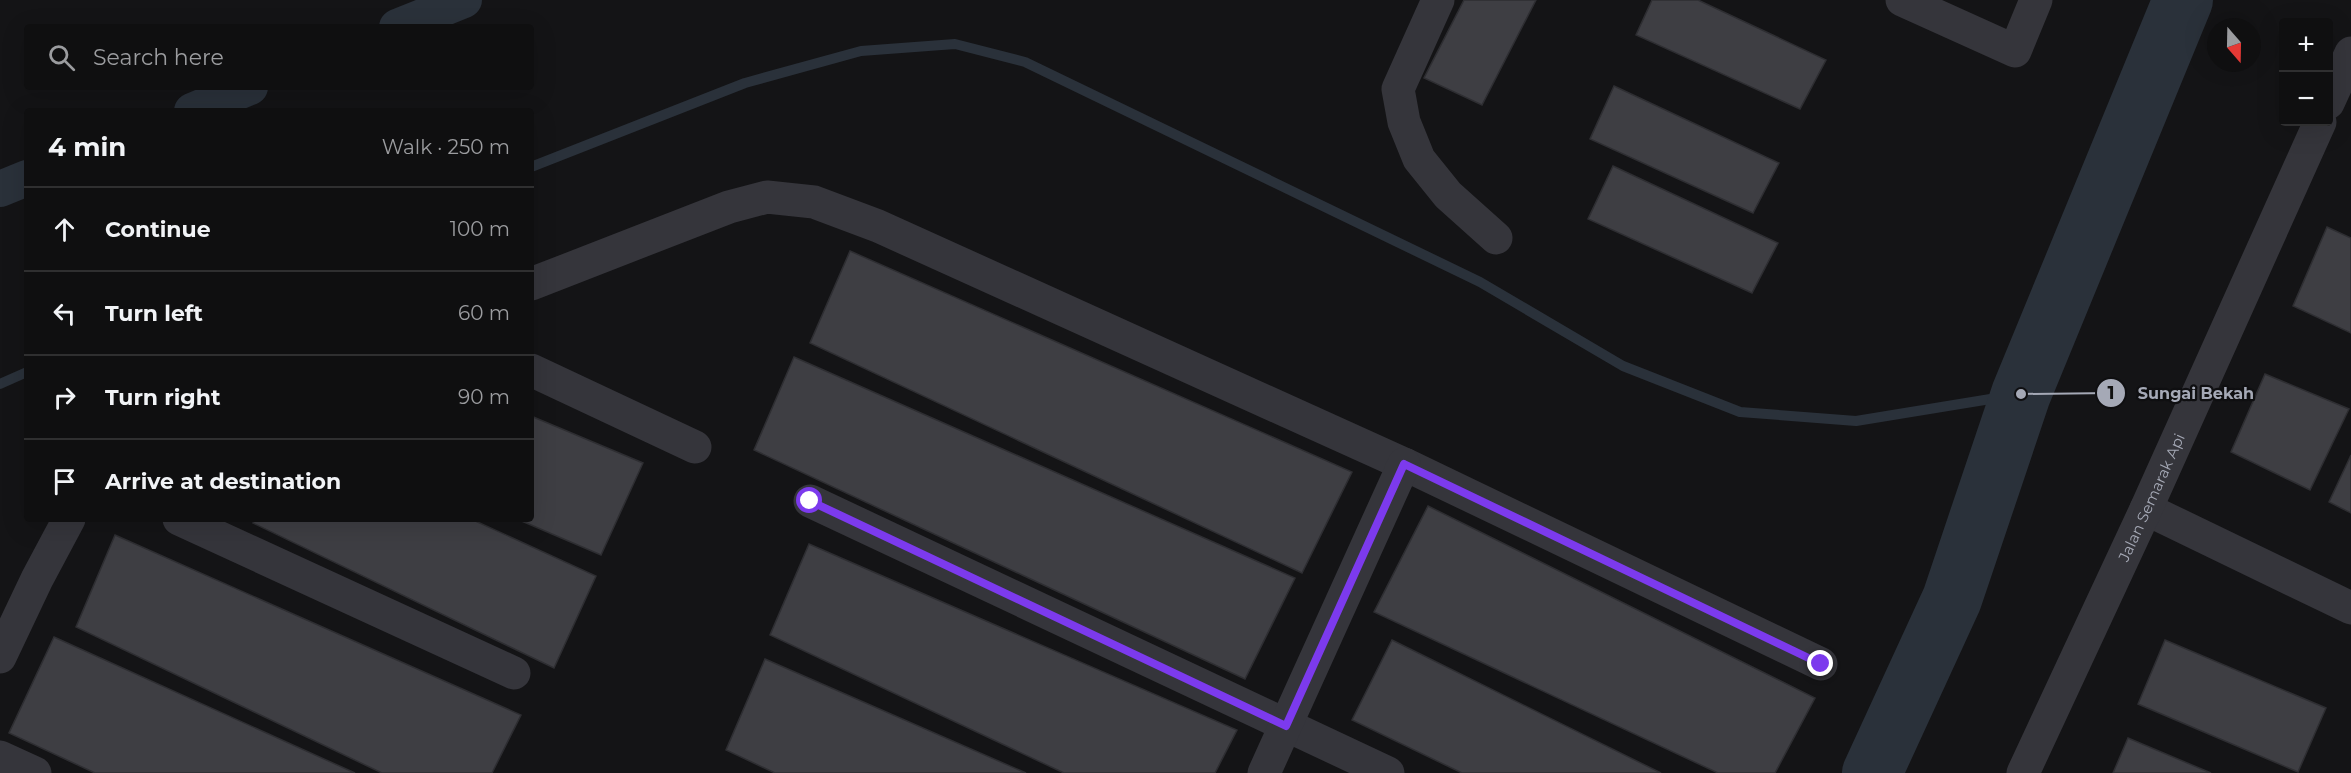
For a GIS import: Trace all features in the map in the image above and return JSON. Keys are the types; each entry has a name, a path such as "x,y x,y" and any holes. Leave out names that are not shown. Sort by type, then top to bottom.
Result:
{"street":[{"path":"1438,0 1398,89 1404,122 1419,159 1448,195 1496,238"},
{"path":"1902,0 2015,51 2036,0"},
{"path":"2333,92 2351,53"},
{"name":"Jalan Semarak Api","path":"2023,773 2146,509 2318,126"},
{"path":"534,283 729,207 767,196 814,202 878,226 1404,464 1821,664"},
{"path":"534,371 695,447"},
{"path":"1264,773 1404,464"},
{"path":"810,501 1388,773"},
{"path":"2146,509 2351,608"},
{"path":"0,657 67,522"},
{"path":"186,522 514,673"},
{"path":"0,757 35,773"}],"building":[{"path":"1464,0 1536,0 1482,105 1424,78"},
{"path":"1652,0 1698,0 1826,60 1800,109 1636,35"},
{"path":"1614,86 1779,163 1753,213 1590,139"},
{"path":"1613,166 1778,243 1752,293 1588,219"},
{"path":"2327,227 2351,238 2351,333 2293,306"},
{"path":"850,251 1352,472 1302,573 810,343"},
{"path":"794,357 1295,578 1245,679 754,450"},
{"path":"2265,374 2349,409 2310,490 2231,452"},
{"path":"534,417 643,463 601,555 524,522 534,522"},
{"path":"2351,455 2351,513 2329,502"},
{"path":"1428,506 1815,698 1775,773 1718,773 1374,612"},
{"path":"478,522 596,576 554,668 253,523"},
{"path":"115,535 521,715 492,773 382,773 76,627"},
{"path":"809,544 1237,730 1215,773 1064,773 770,635"},
{"path":"54,637 355,773 95,773 9,733"},
{"path":"1392,640 1661,773 1462,773 1352,720"},
{"path":"2165,640 2326,708 2298,772 2138,704"},
{"path":"765,659 1026,773 775,773 726,750"},
{"path":"2128,738 2211,773 2113,773"}],"waterway":[{"path":"404,24 464,0"},
{"path":"1872,773 1952,599 2021,394 2183,0"},
{"path":"534,166 745,83 861,51 955,44 1025,62 1480,282 1623,366 1740,412 1856,421 2021,394"},
{"path":"199,108 243,90"},
{"path":"0,189 24,179"},
{"path":"0,384 24,373"}],"place":[{"name":"Sungai Bekah","path":"2021,394"}],"route":[{"path":"810,501 1286,726 1404,464 1821,664"}]}
